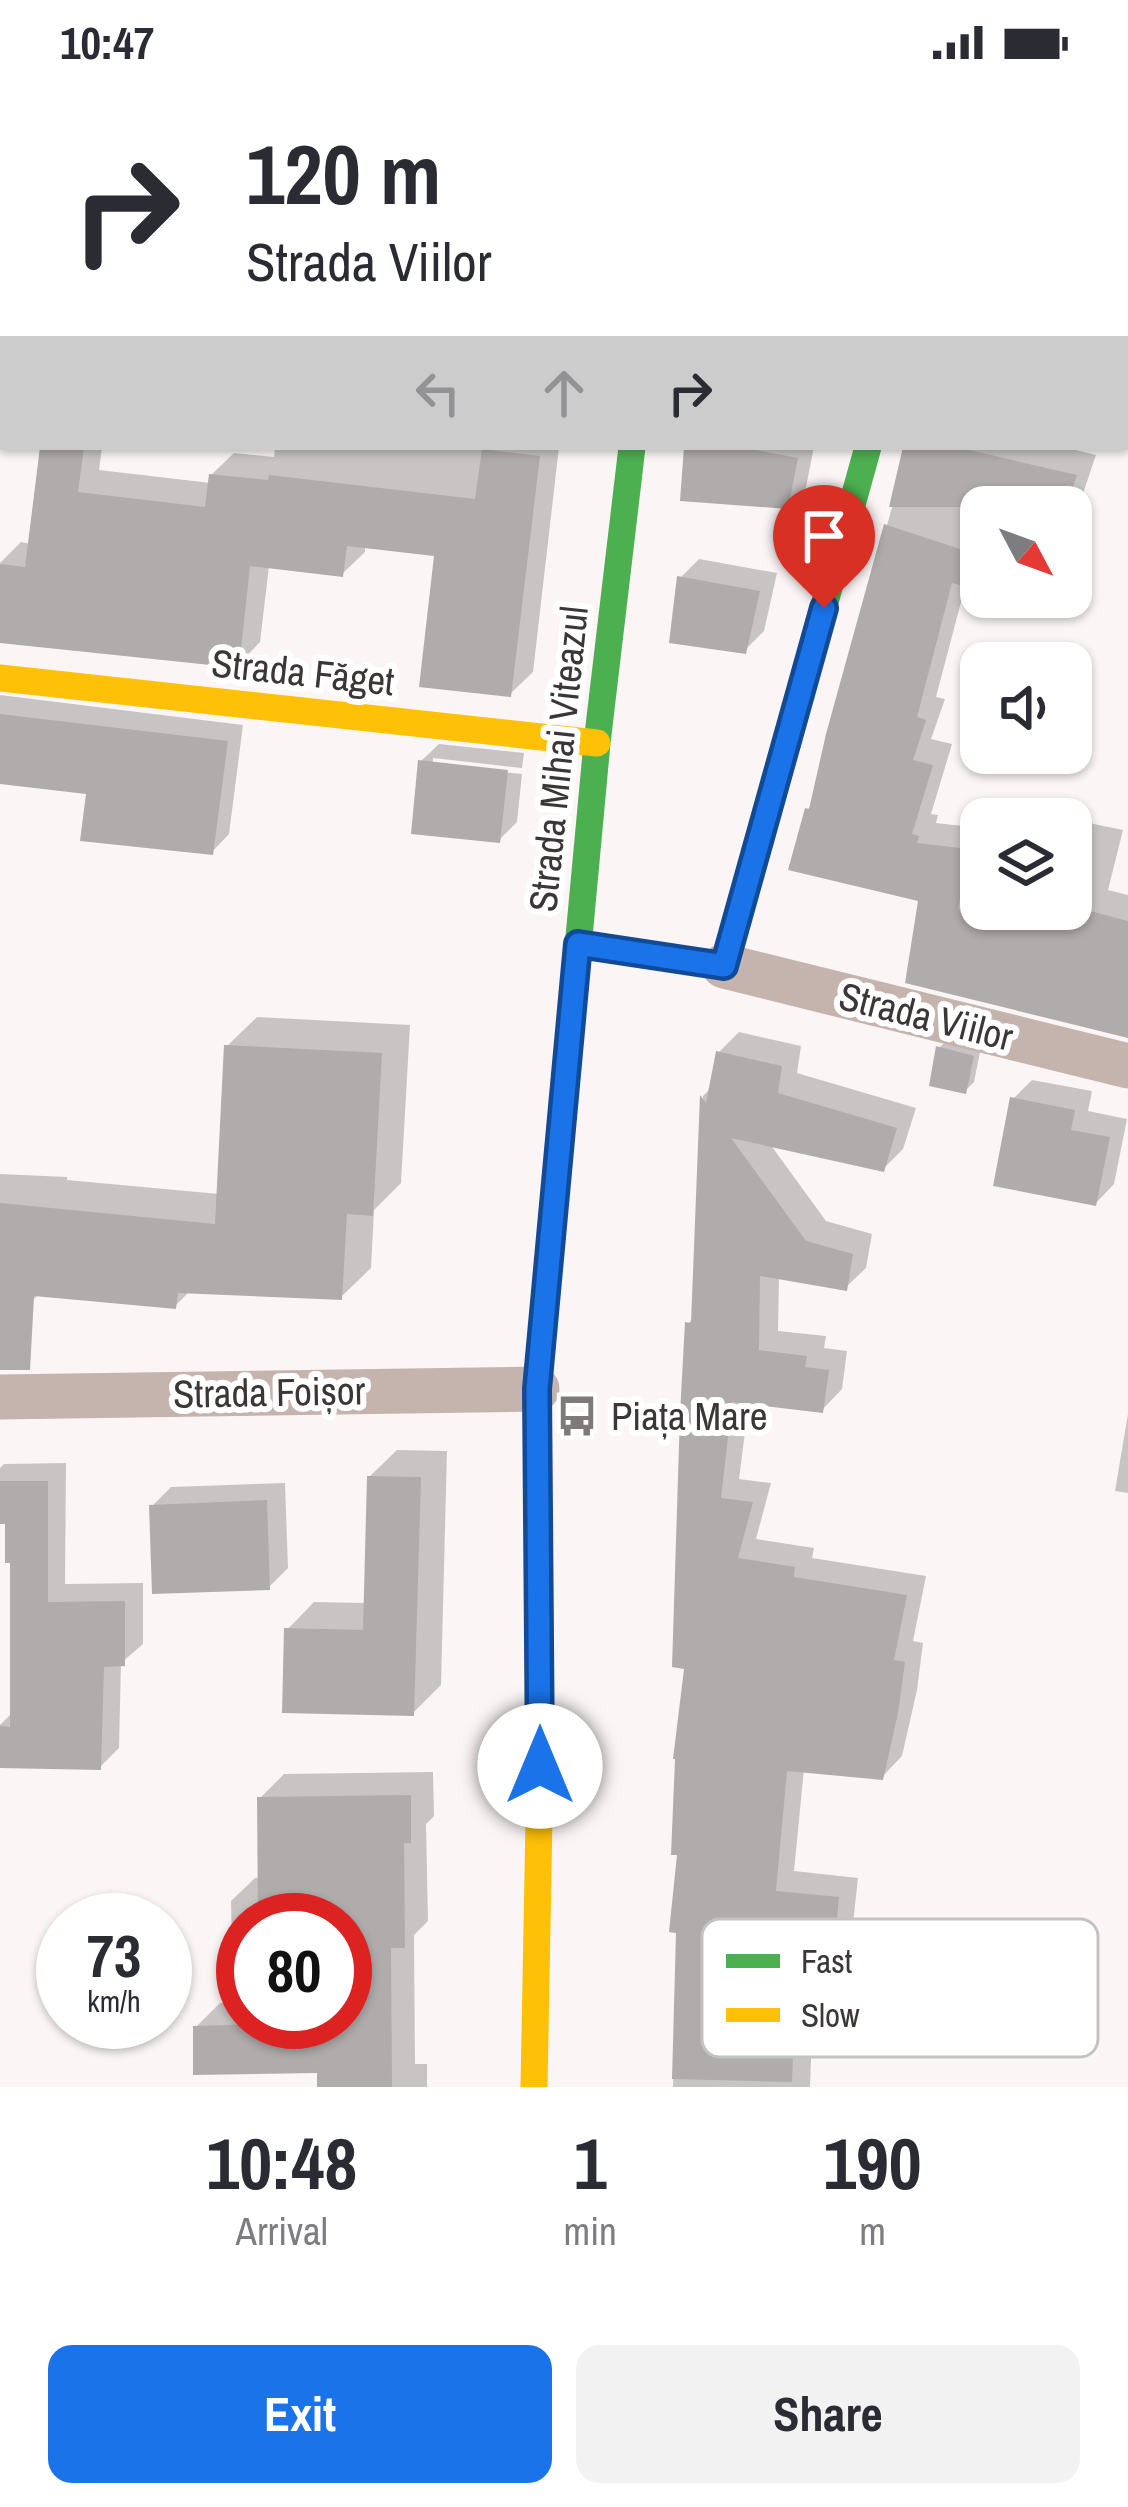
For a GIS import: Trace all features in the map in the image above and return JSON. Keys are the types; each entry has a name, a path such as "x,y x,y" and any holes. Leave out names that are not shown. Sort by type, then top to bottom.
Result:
{"main road":[{"name":"Strada Mihai Viteazul","path":"534,2087 540,1766 537,1389 597,743 632,450"},
{"path":"724,966 867,450"},
{"name":"Strada Făget","path":"0,678 597,743"},
{"name":"Strada Viilor","path":"578,944 724,966"}],"street":[{"name":"Strada Viilor","path":"724,966 1128,1066"},
{"name":"Strada Foișor","path":"0,1397 537,1389"}],"building":[{"path":"40,450 84,450 78,492 205,507 209,474 268,480 269,475 475,499 482,450 540,456 511,697 419,687 434,556 347,546 343,577 250,566 239,668 0,643 0,564 25,567"},
{"path":"684,450 756,450 798,458 788,509 680,501"},
{"path":"902,450 969,450 1077,475 1073,486 960,486 960,507 889,507"},
{"path":"884,524 960,549 960,585 952,583 917,717 926,720 913,760 933,765 912,834 919,836 917,843 960,848 960,930 1092,930 1092,912 1128,921 1128,1038 905,983 918,901 788,870 805,808 809,809"},
{"path":"677,576 760,591 746,654 669,643"},
{"path":"0,714 228,741 213,855 80,841 86,794 0,784"},
{"path":"418,760 508,770 500,843 411,834"},
{"path":"224,1045 382,1053 373,1216 347,1214 342,1300 178,1293 176,1309 34,1296 30,1370 0,1370 0,1203 215,1224"},
{"path":"936,1046 974,1056 966,1094 929,1086"},
{"path":"716,1051 782,1066 778,1093 897,1128 884,1172 731,1138 806,1241 853,1254 847,1291 760,1276 759,1350 807,1356 805,1367 829,1370 823,1413 732,1402 721,1498 753,1502 738,1558 795,1567 794,1577 907,1595 894,1660 905,1662 883,1780 787,1771 776,1891 839,1897 837,1919 702,1919 702,2057 793,2057 792,2082 672,2079 676,1933 669,1932 677,1855 671,1855 673,1759 684,1669 672,1667 680,1414 685,1322 691,1323 700,1095 706,1103"},
{"path":"1010,1097 1075,1110 1071,1130 1110,1137 1096,1206 993,1186"},
{"path":"367,1476 421,1477 414,1716 282,1713 284,1628 363,1630"},
{"path":"0,1481 48,1481 48,1602 125,1601 125,1666 104,1667 101,1770 0,1768 0,1726 10,1727 10,1563 5,1563 5,1524 0,1524"},
{"path":"267,1500 270,1590 152,1594 149,1505"},
{"path":"411,1795 411,1843 404,1843 405,1948 391,1948 392,2087 317,2087 317,2073 193,2075 193,2026 216,2025 216,2049 372,2049 372,1893 258,1893 257,1797"}],"traffic: fast":[{"path":"539,1586 537,1389 597,743 632,450"},
{"path":"578,944 724,966 867,450"}],"traffic: slow":[{"path":"0,678 597,743"},
{"path":"534,2087 539,1586"}],"place":[{"name":"Piața Mare","path":"577,1416"}],"route":[{"path":"540,1766 537,1389 578,944 724,966 824,608"}]}
